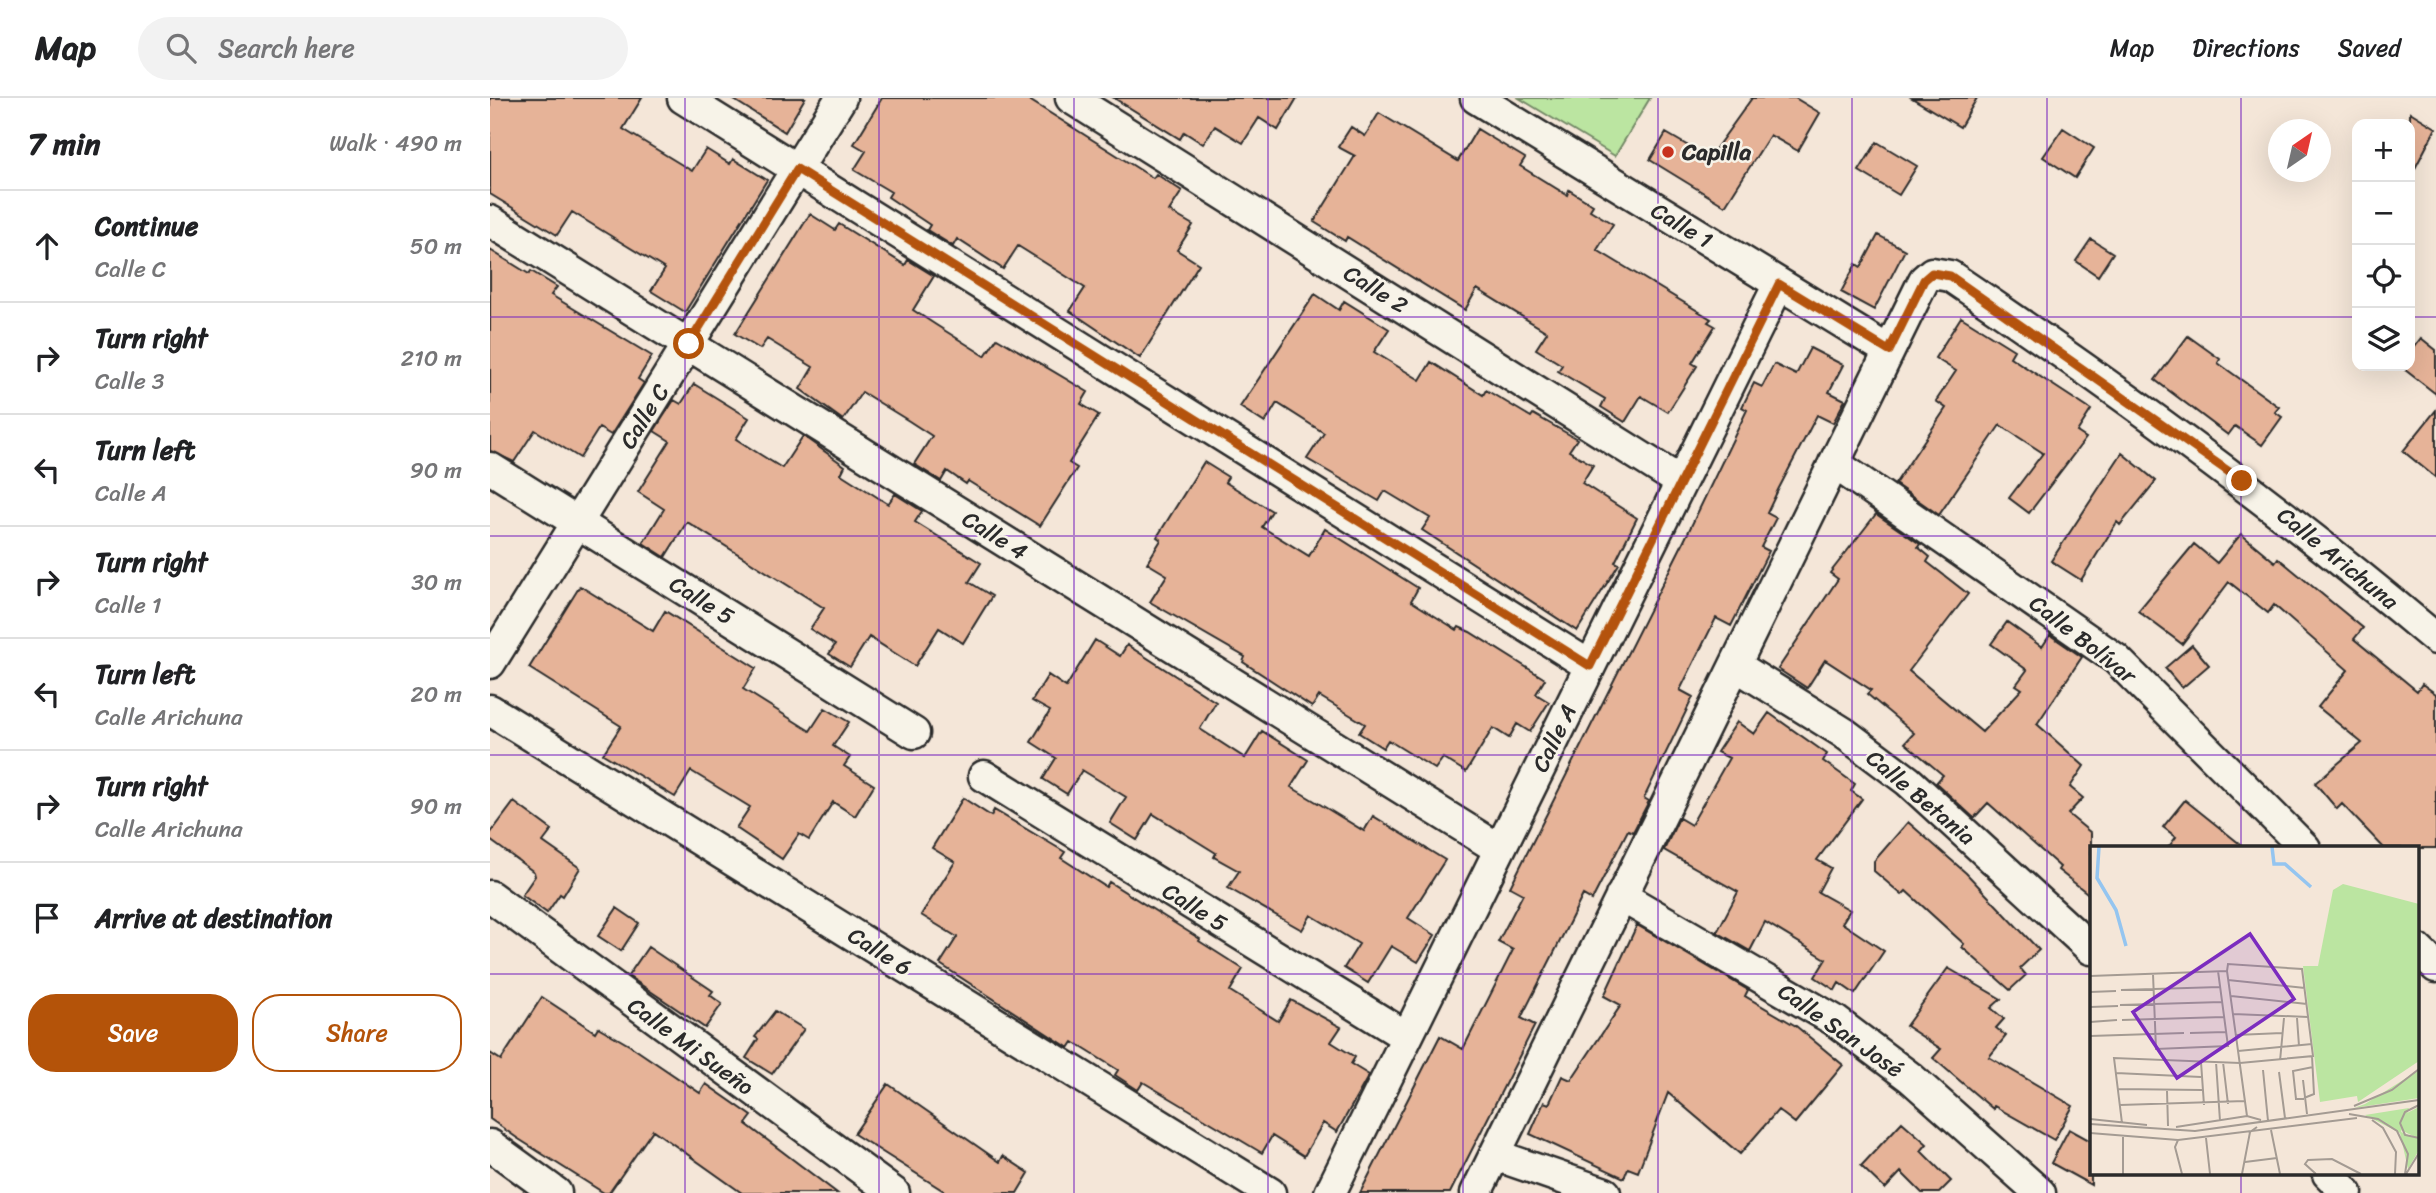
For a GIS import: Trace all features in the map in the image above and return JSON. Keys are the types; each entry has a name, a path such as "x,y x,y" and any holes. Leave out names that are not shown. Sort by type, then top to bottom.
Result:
{"street":[{"path":"683,98 1590,666"},
{"name":"Calle C","path":"490,663 841,98"},
{"name":"Calle 2","path":"1071,98 1681,482"},
{"name":"Calle 1","path":"1476,98 1889,351"},
{"name":"Calle 4","path":"490,221 1499,849"},
{"name":"Calle Arichuna","path":"1889,351 1924,280 1932,273 1950,276 2242,481 2341,558 2436,639"},
{"name":"Calle A","path":"1330,1193 1779,284"},
{"path":"1476,1193 1889,351"},
{"name":"Calle Bolívar","path":"1834,463 2116,659 2303,846"},
{"name":"Calle 5","path":"490,468 914,733"},
{"name":"Calle Betania","path":"1735,665 1844,733 1909,781 2090,948"},
{"name":"Calle 6","path":"490,709 1270,1193"},
{"name":"Calle 5","path":"984,776 1407,1037"},
{"name":"Calle Mi Sueño","path":"490,896 885,1190"},
{"name":"Calle San José","path":"1621,896 1833,1020 1911,1078 2039,1193"},
{"path":"2418,950 2436,967"},
{"path":"490,1145 556,1193"},
{"path":"1495,1155 1605,1193"},
{"path":"2330,1176 2347,1193"}],"green space":[{"path":"1519,98 1650,98 1615,156"}],"building":[{"path":"490,98 642,98 623,129 692,171 706,149 730,164 733,159 767,180 685,312 651,291 665,269 572,212 557,235 490,194"},
{"path":"731,98 805,98 785,132"},
{"path":"882,98 1026,98 1153,178 1156,174 1182,191 1169,211 1193,225 1177,250 1199,264 1140,358 1070,311 1085,288 1018,246 1003,269 957,239 953,246 927,230 930,225 888,197 891,192 854,170 866,151 854,144"},
{"path":"1114,98 1297,98 1278,130 1259,118 1243,143 1215,126 1203,144 1184,132 1180,139"},
{"path":"1752,98 1795,98 1820,113 1798,151 1770,135 1725,206 1650,160 1666,133 1709,158"},
{"path":"1912,98 1977,98 1960,127"},
{"path":"2410,112 2436,128 2415,168 2415,119 2410,119"},
{"path":"1379,113 1458,161 1477,129 1525,158 1520,166 1567,195 1569,190 1593,205 1590,210 1613,224 1597,250 1711,319 1708,322 1715,326 1692,363 1697,366 1668,412 1641,396 1625,422 1601,407 1605,399 1558,371 1562,365 1536,349 1547,332 1477,289 1465,310 1347,237 1345,241 1314,222 1355,156 1338,147 1351,127 1365,136"},
{"path":"2063,128 2094,148 2075,178 2043,157"},
{"path":"1877,142 1917,166 1899,195 1859,171"},
{"path":"810,214 835,230 839,224 905,265 908,260 934,276 913,310 936,325 985,356 997,338 1088,392 1081,404 1099,415 1069,463 1077,468 1040,526 968,481 966,484 947,471 941,481 914,464 932,436 909,421 862,392 843,420 800,389 813,367 767,339 760,349 735,334"},
{"path":"1878,235 1905,250 1874,310 1841,292 1856,264 1861,267"},
{"path":"2091,239 2113,253 2098,276 2076,261"},
{"path":"490,250 529,274 531,271 557,287 551,295 652,356 638,379 644,383 611,435 599,428 580,458 535,430 514,462 490,451"},
{"path":"1315,294 1339,310 1344,301 1389,329 1374,352 1420,380 1431,362 1483,395 1486,390 1531,417 1533,414 1577,439 1569,451 1593,465 1582,483 1637,518 1615,562 1619,564 1577,631 1422,530 1430,518 1385,491 1379,501 1307,459 1324,433 1277,403 1265,423 1240,407"},
{"path":"1961,317 2014,350 2010,357 2091,410 2077,432 2086,438 2029,513 2009,498 2043,453 2000,425 1939,515 1895,484 1946,408 1936,401 1956,371 1935,358"},
{"path":"2188,336 2220,359 2218,363 2279,407 2275,412 2282,417 2262,445 2235,426 2228,435 2155,380"},
{"path":"2421,338 2436,350 2436,394 2406,371 2415,371 2415,346"},
{"path":"1810,348 1843,365 1829,392 1845,400 1833,423 1817,415 1778,490 1767,513 1776,518 1761,547 1769,551 1731,626 1716,618 1680,690 1693,697 1644,798 1649,801 1633,832 1628,830 1592,900 1583,895 1521,1018 1535,1025 1450,1193 1360,1193 1440,1036 1463,1049 1513,950 1498,942 1523,894 1510,887 1684,541 1747,410 1742,407 1754,383 1762,387 1774,364 1796,375"},
{"path":"694,384 749,418 736,439 761,455 782,468 803,436 845,466 841,474 888,504 895,494 922,511 915,522 981,563 969,582 992,596 963,643 939,628 915,666 869,637 850,667 829,654 835,645 810,629 824,608 687,522 665,557 643,543 664,509 638,492 670,441 654,431 674,400 681,404"},
{"path":"2436,410 2436,478 2403,451"},
{"path":"2122,453 2156,481 2120,525 2117,522 2081,580 2051,561"},
{"path":"1204,462 1228,477 1225,482 1272,511 1262,527 1309,556 1325,529 1418,588 1411,601 1457,630 1459,627 1470,632 1545,679 1536,694 1549,702 1530,732 1517,724 1509,738 1493,728 1466,772 1443,758 1435,769 1388,740 1383,748 1359,733 1365,724 1319,696 1312,707 1243,662 1245,657 1150,602 1167,575 1147,563 1161,540 1157,537"},
{"path":"1876,514 1920,544 1918,547 1930,557 1927,562 1968,594 1909,671 1982,732 2022,689 2016,685 2027,670 1991,644 2007,622 2042,647 2050,635 2082,657 2037,724 2084,766 2070,787 2083,798 2068,814 2091,833 2090,895 2058,870 2060,867 1988,803 1974,818 1936,783 1943,775 1905,743 1914,733 1867,694 1871,690 1825,660 1807,688 1778,669 1838,579 1830,573"},
{"path":"2241,534 2275,562 2278,558 2363,628 2354,639 2417,691 2422,684 2436,694 2436,848 2382,846 2342,804 2337,809 2315,783 2362,743 2318,707 2348,670 2274,605 2268,613 2229,582 2182,644 2138,611 2194,544 2217,563"},
{"path":"580,586 653,631 665,611 756,668 743,689 810,731 825,708 849,722 833,746 850,757 844,766 874,785 855,816 833,802 809,840 799,834 782,859 736,828 750,807 691,771 675,797 603,754 621,726 529,668"},
{"path":"1095,640 1120,656 1127,645 1216,702 1200,729 1245,758 1262,731 1308,760 1291,787 1364,831 1373,816 1445,860 1408,918 1435,935 1418,962 1391,946 1368,983 1344,968 1359,944 1311,915 1302,930 1228,888 1239,871 1214,857 1216,853 1153,814 1137,840 1110,823 1126,797 1082,770 1067,794 1043,779 1056,758 1031,742 1050,711 1032,701 1048,675 1066,687"},
{"path":"2192,645 2209,665 2182,688 2165,668"},
{"path":"1769,713 1827,754 1823,761 1855,784 1851,791 1862,799 1817,860 1831,868 1818,892 1850,910 1842,923 1884,951 1855,994 1839,983 1835,990 1815,977 1826,959 1765,922 1750,951 1717,932 1738,892 1664,850 1679,818 1691,825 1729,758 1717,752 1737,722 1754,734"},
{"path":"963,798 991,816 994,810 1065,852 1061,858 1106,887 1109,882 1243,969 1230,991 1278,1021 1291,1000 1341,1027 1331,1042 1355,1057 1351,1064 1369,1075 1337,1132 1323,1123 1304,1156 1272,1136 1262,1153 1143,1082 1138,1090 1115,1075 1118,1070 1073,1042 1069,1048 940,964 957,937 921,915 955,862 932,848"},
{"path":"2185,800 2242,846 2169,846 2176,837 2163,827"},
{"path":"514,802 552,830 543,842 580,868 563,896 560,894 547,913 522,895 535,876 534,872 490,840 490,834"},
{"path":"1908,822 1966,873 2039,950 2020,968 2026,975 2010,990 1906,891 1902,895 1874,871 1874,861"},
{"path":"617,908 639,923 621,951 598,936"},
{"path":"1637,925 1748,990 1745,996 1796,1026 1843,1065 1795,1123 1778,1110 1740,1154 1668,1093 1638,1172 1628,1168 1624,1178 1530,1134 1544,1102 1549,1104 1562,1076 1571,1080 1621,1005 1604,996"},
{"path":"648,947 713,991 710,995 722,1004 705,1028 628,976"},
{"path":"1948,968 2001,999 1991,1008 2004,1019 1996,1028 2006,1036 1989,1057 2073,1106 2054,1140 1994,1106 1993,1109 1933,1058 1941,1049 1906,1026"},
{"path":"542,997 595,1032 598,1027 629,1045 700,1093 706,1084 752,1116 746,1124 837,1193 742,1193 653,1130 609,1193 604,1193 517,1138 490,1119 490,1053 501,1060"},
{"path":"775,1011 804,1029 772,1074 746,1058 758,1039 755,1037"},
{"path":"888,1084 1000,1162 1003,1156 1029,1173 1017,1193 947,1193 854,1134"},
{"path":"1902,1122 1927,1144 1921,1151 1951,1181 1939,1193 1922,1193 1901,1172 1885,1189 1861,1166"},
{"path":"2069,1129 2090,1140 2091,1185 2051,1163"}],"place":[{"name":"Capilla","path":"1668,152"}],"route":[{"path":"689,344 797,169 1590,666 1779,284 1889,351 1927,276 1939,272 1950,276 2242,481"}]}
